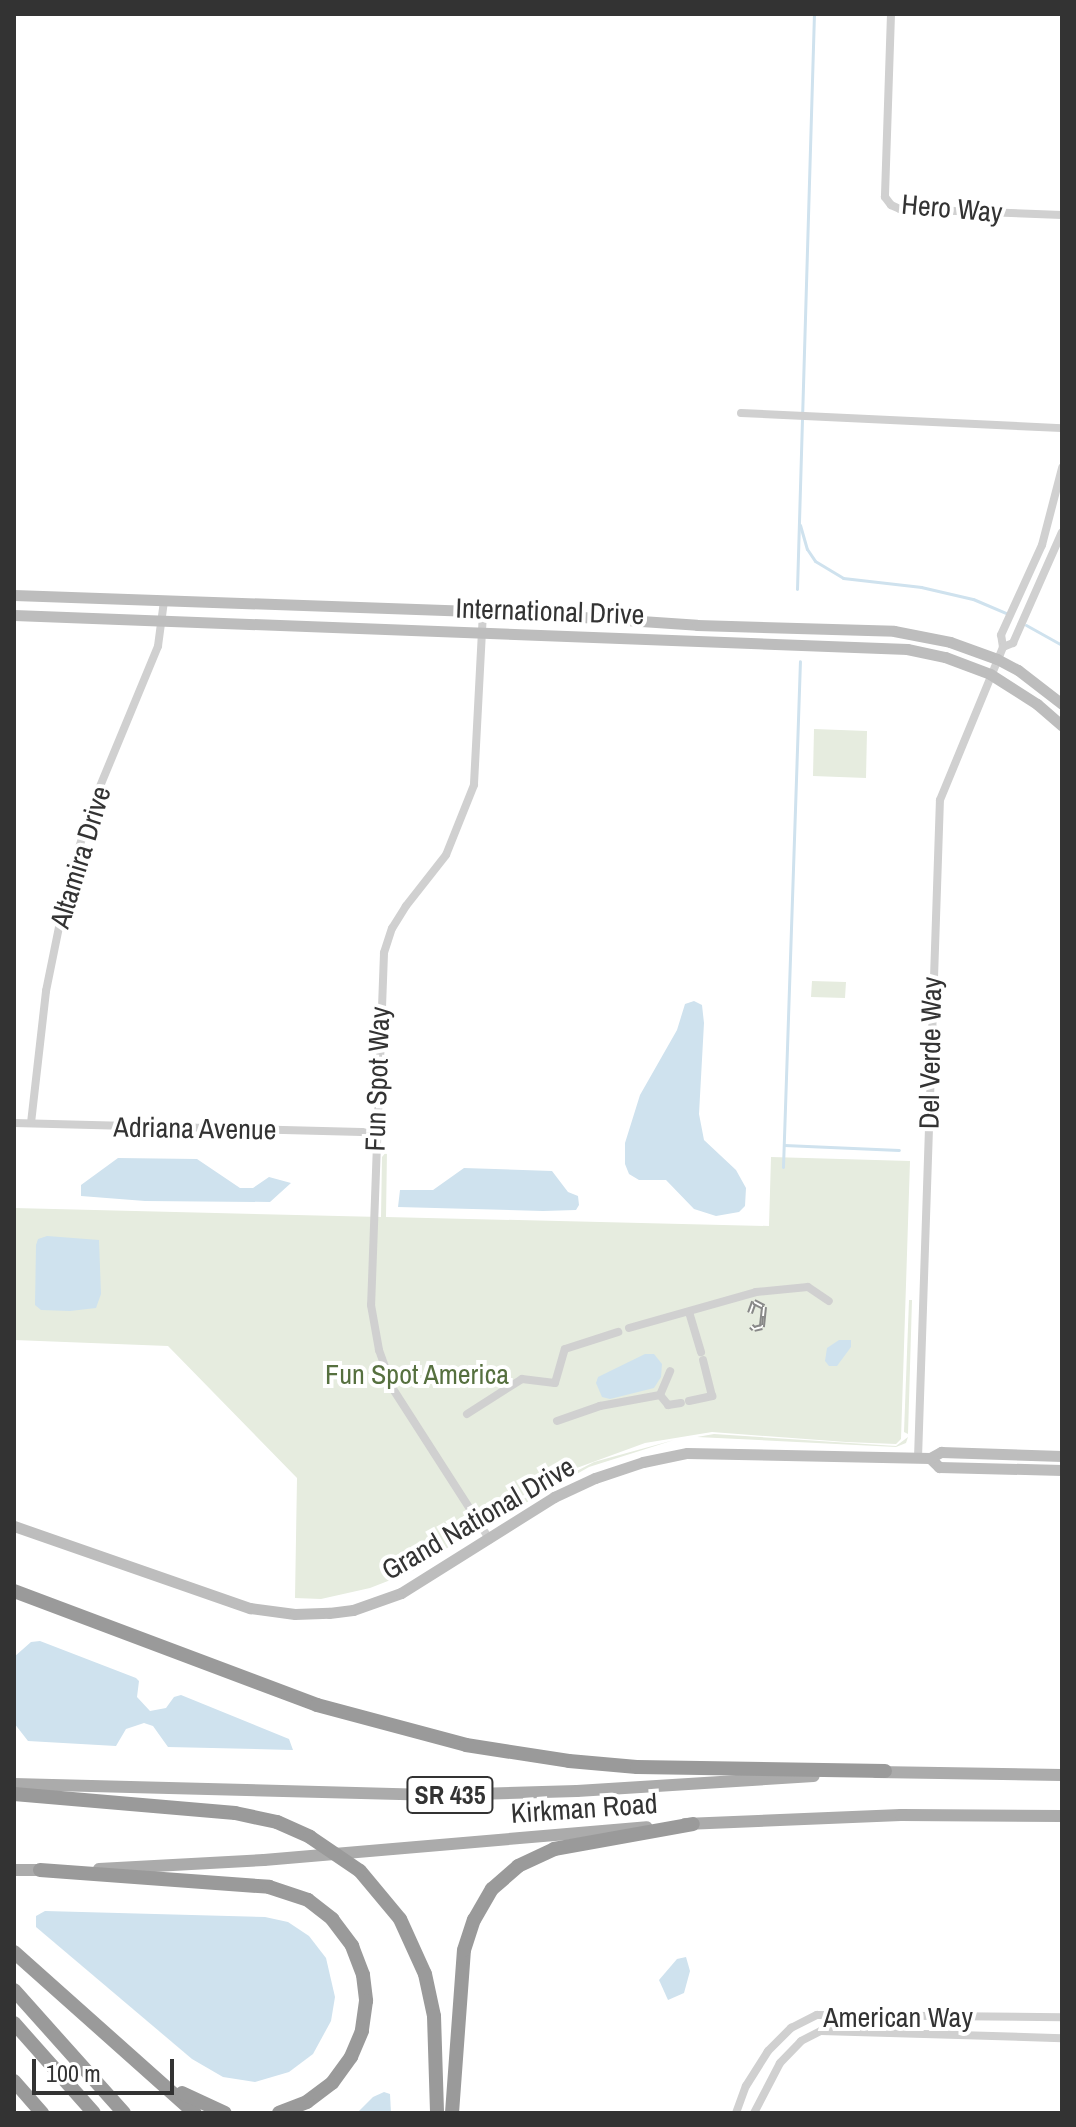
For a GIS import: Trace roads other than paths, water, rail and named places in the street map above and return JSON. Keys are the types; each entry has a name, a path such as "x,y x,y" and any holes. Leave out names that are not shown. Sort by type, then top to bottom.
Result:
{"highway":[{"path":"14,1591 317,1705 466,1745 569,1761 646,1768 885,1771"},
{"path":"14,1794 244,1814 285,1825 310,1837 360,1871 395,1911 425,1974 434,2016 437,2113"},
{"path":"452,2113 466,1943 477,1913 492,1889 523,1863 554,1849 693,1824"},
{"path":"40,1870 275,1888 308,1900 332,1919 352,1946 363,1975 366,2001 362,2031 351,2057 332,2083 311,2100 279,2113"},
{"path":"14,1952 195,2113"},
{"path":"14,1990 124,2113"},
{"path":"14,2023 94,2113"},
{"path":"120,2047 187,2096 225,2113"},
{"path":"14,2081 39,2113"},
{"path":"14,2089 39,2113"}],"main road":[{"path":"1046,1774 1062,1768"},
{"name":"Kirkman Road","path":"14,1784 439,1795 588,1790 885,1771 1062,1775"},
{"name":"Kirkman Road","path":"14,1870 212,1864 693,1824 867,1815 1062,1816"},
{"path":"1042,1816 1062,1824"}],"street":[{"name":"Hero Way","path":"891,14 885,197 891,205 900,209 1062,215"},
{"path":"741,413 1062,428"},
{"path":"1062,468 1042,545 1001,635 1003,647 1013,643 1058,553 1062,532"},
{"path":"1042,545 1058,553"},
{"name":"International Drive","path":"14,595 894,631 950,642 997,659 1018,670 1062,704"},
{"name":"Altamira Drive","path":"31,1123 46,991 69,878 96,796 158,646 164,621 164,601"},
{"name":"Fun Spot Way","path":"483,612 474,785 446,855 400,914 384,953 371,1305 379,1350 403,1407 490,1540"},
{"name":"International Drive","path":"14,615 883,647 945,657 990,674 1037,704 1062,726"},
{"name":"Del Verde Way","path":"924,1458 940,800 1003,647"},
{"name":"Adriana Avenue","path":"14,1123 362,1132 375,1135"},
{"path":"629,1328 746,1293 808,1287 829,1301"},
{"path":"660,1395 668,1405 712,1396 689,1312"},
{"path":"467,1414 522,1379 555,1383 565,1349 618,1332"},
{"path":"660,1395 670,1371"},
{"path":"557,1421 600,1406 660,1395"},
{"name":"Grand National Drive","path":"14,1526 224,1600 250,1608 295,1614 353,1610 376,1604 401,1593 490,1540 554,1497 619,1468 687,1453 924,1458 941,1452 1062,1456"},
{"name":"Grand National Drive","path":"924,1458 939,1467 1062,1470"},
{"path":"836,2030 838,2013"},
{"name":"American Way","path":"736,2113 746,2086 768,2051 791,2028 817,2015 1062,2017"},
{"path":"791,2028 801,2041"},
{"name":"American Way","path":"754,2113 780,2063 801,2041 821,2031 1062,2038"}],"water":[{"path":"694,1001 702,1005 704,1023 699,1114 704,1140 736,1170 746,1188 745,1206 739,1212 716,1216 694,1209 666,1180 639,1180 629,1174 625,1164 625,1143 640,1095 677,1030 685,1004"},
{"path":"118,1158 197,1159 240,1188 253,1188 269,1177 291,1183 270,1202 145,1201 81,1196 81,1185"},
{"path":"464,1168 552,1171 568,1192 578,1196 579,1205 576,1210 543,1211 398,1207 400,1190 433,1190"},
{"path":"47,1236 99,1240 101,1294 96,1308 41,1310 35,1305 36,1245 38,1239"},
{"path":"839,1340 851,1340 851,1347 837,1366 829,1366 825,1361 827,1348"},
{"path":"645,1354 654,1354 662,1364 661,1377 654,1388 610,1399 602,1397 596,1383 598,1377"},
{"path":"40,1641 136,1678 139,1681 137,1697 150,1711 166,1708 174,1697 181,1695 289,1739 293,1750 168,1747 153,1726 144,1723 126,1729 116,1746 28,1741 14,1723 14,1657 31,1642"},
{"path":"45,1911 265,1917 288,1922 309,1936 326,1958 335,1997 331,2021 313,2054 289,2072 255,2082 223,2077 192,2059 36,1927 36,1916"},
{"path":"686,1957 690,1971 684,1993 668,2000 659,1980 677,1959"},
{"path":"384,2092 390,2094 391,2113 357,2113 373,2097"}],"waterway":[{"path":"797,589 814,14"},
{"path":"800,525 807,549 815,561 843,578 921,587 973,599 1006,613"},
{"path":"1026,625 1062,645"},
{"path":"783,1167 800,661"},
{"path":"784,1145 899,1150"}],"railway":[{"path":"750,1313 754,1302 764,1307 762,1327 754,1329 751,1326"}],"park label":[{"name":"Fun Spot America","path":"417,1374"}]}
